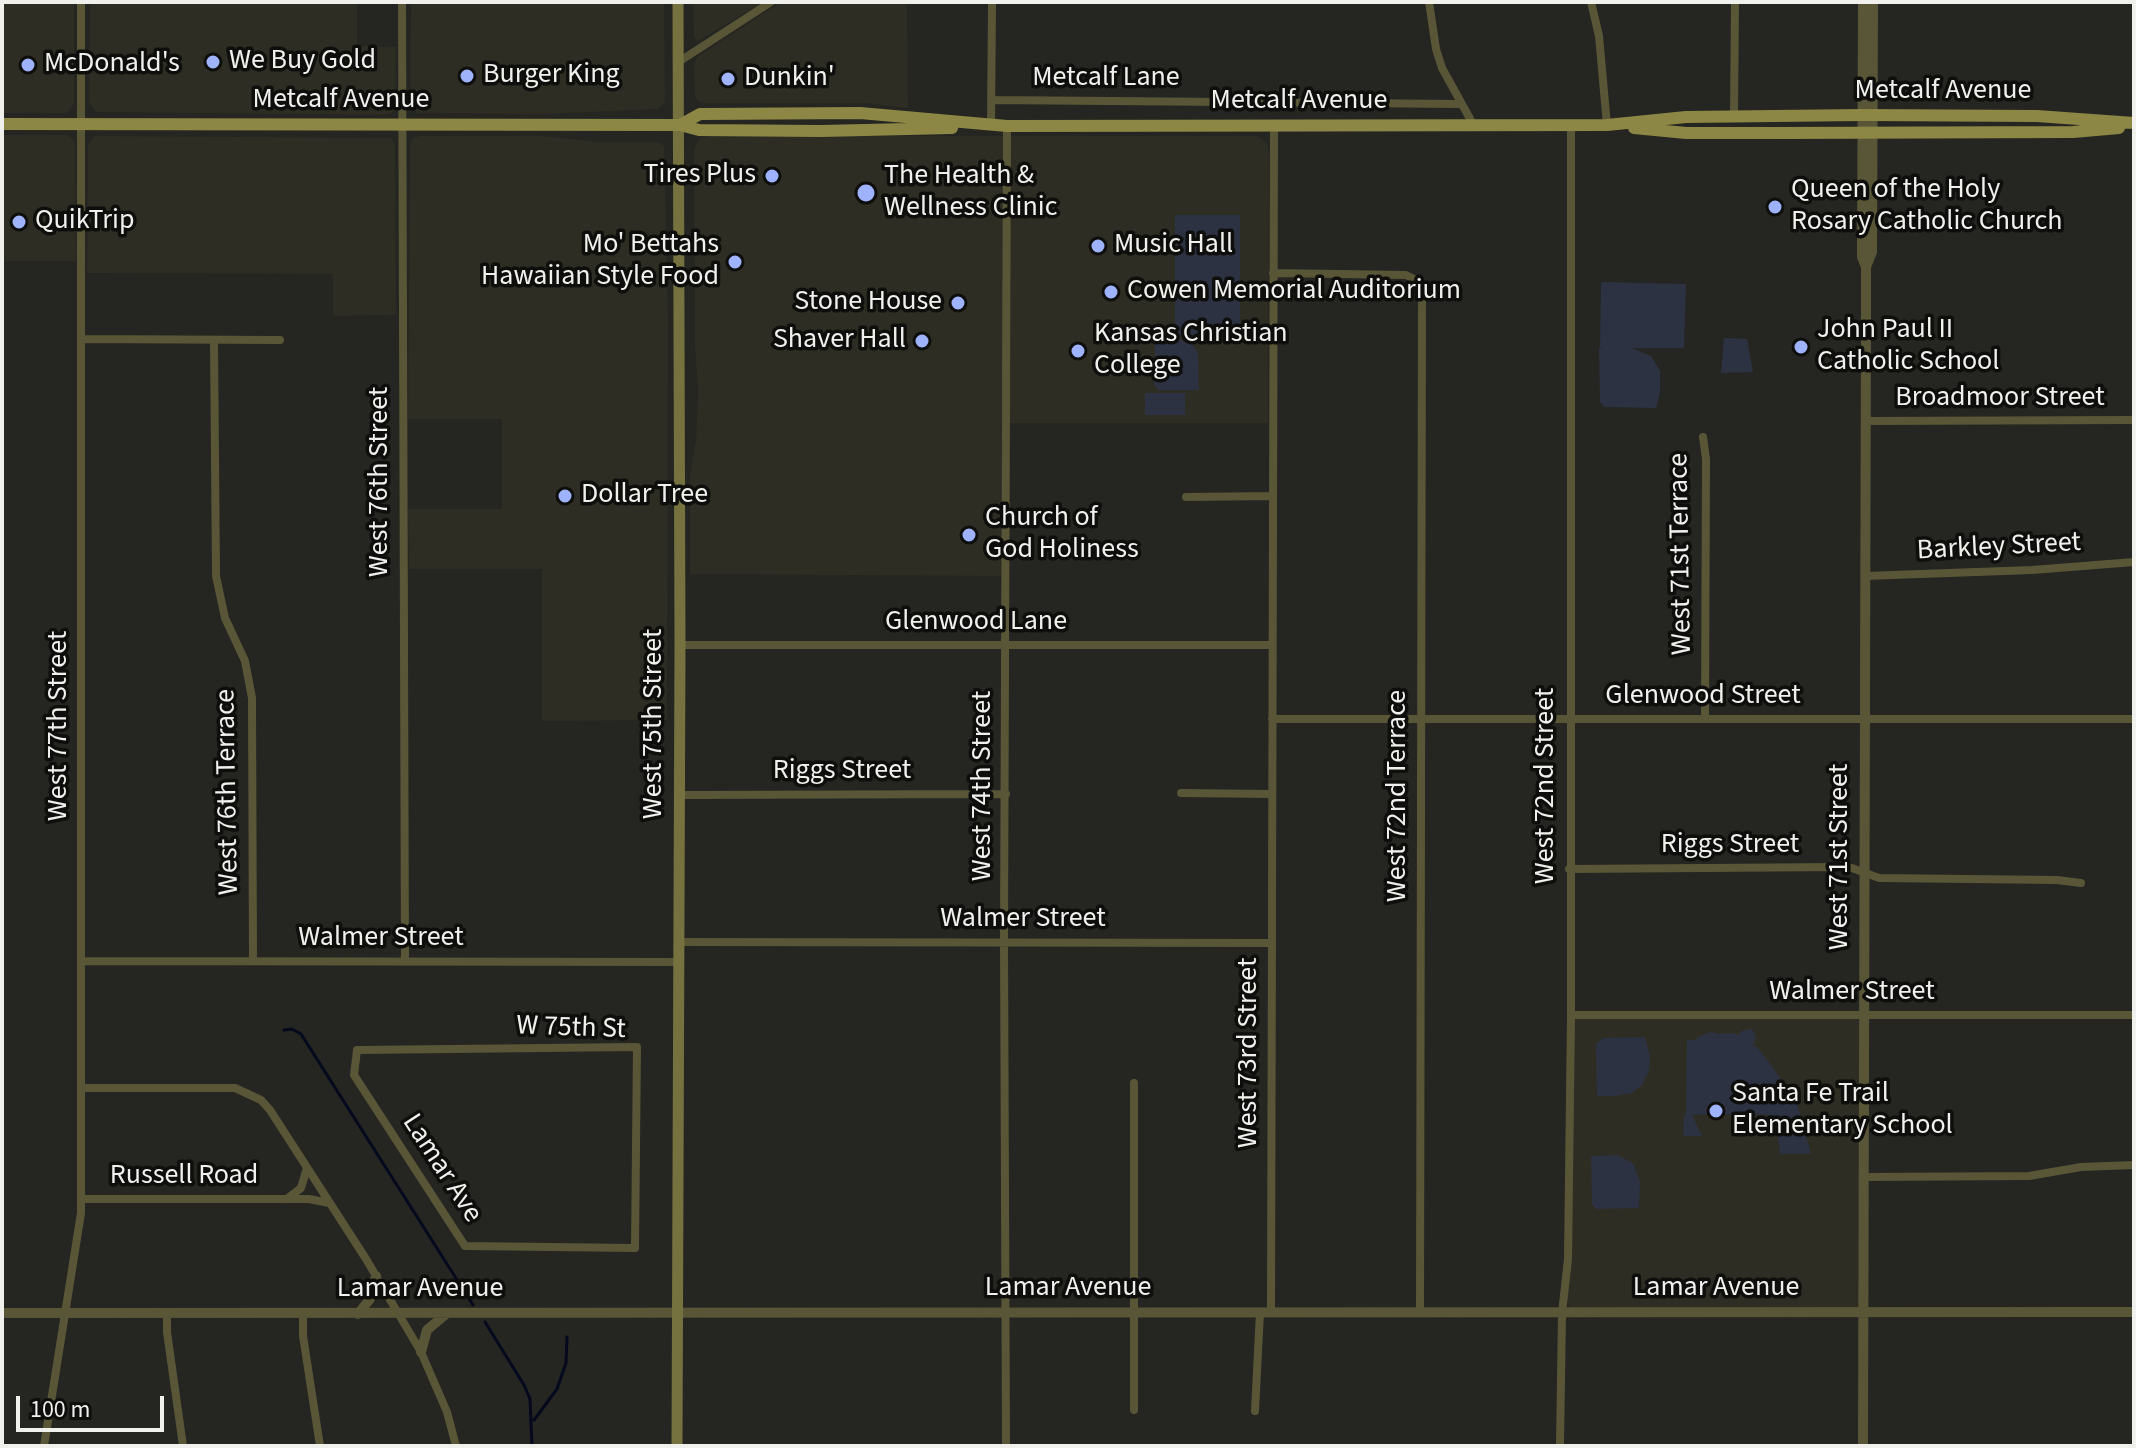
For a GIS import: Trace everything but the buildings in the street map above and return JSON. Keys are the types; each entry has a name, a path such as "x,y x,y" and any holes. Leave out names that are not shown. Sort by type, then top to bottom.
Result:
{"main road":[{"name":"West 75th Street","path":"677,1446 680,645 678,2"},
{"name":"Metcalf Avenue","path":"2,124 680,125 699,130 907,131 991,126 1571,126 1734,116 2037,116 2134,124"},
{"name":"Metcalf Avenue","path":"1607,125 1686,133 1867,133 2073,132 2134,124"}],"street":[{"name":"West 77th Street","path":"44,1446 78,1239 81,1199 81,2"},
{"name":"West 76th Street","path":"402,2 405,962"},
{"path":"680,61 771,2"},
{"path":"991,126 992,2"},
{"path":"1429,2 1442,68 1474,126"},
{"path":"1591,2 1602,61 1607,125"},
{"path":"1734,116 1735,2"},
{"name":"West 71st Street","path":"1863,2 1868,116"},
{"name":"West 71st Street","path":"1863,1446 1866,267 1862,257 1873,2"},
{"name":"Metcalf Lane","path":"992,100 1461,104"},
{"name":"West 73rd Street","path":"1255,1411 1266,1312 1272,943 1274,125"},
{"name":"West 74th Street","path":"1006,1446 1007,126"},
{"name":"West 72nd Street","path":"1560,1446 1562,1313 1568,1259 1571,1015 1571,126"},
{"name":"West 72nd Terrace","path":"1273,273 1399,274 1416,280 1422,295 1420,1313"},
{"path":"81,339 280,340"},
{"name":"West 76th Terrace","path":"214,340 216,576 225,618 245,661 252,698 253,961"},
{"name":"Broadmoor Street","path":"1866,421 2134,420"},
{"name":"West 71st Terrace","path":"1703,437 1706,459 1705,718"},
{"path":"1186,497 1272,496"},
{"name":"Barkley Street","path":"1865,576 2047,569 2134,562"},
{"name":"Glenwood Lane","path":"680,645 1272,645"},
{"name":"Glenwood Street","path":"1272,719 2134,719"},
{"path":"1181,793 1272,794"},
{"name":"Riggs Street","path":"679,795 1006,794"},
{"name":"Riggs Street","path":"1569,869 1841,867 1879,878 2057,880 2081,883"},
{"name":"Walmer Street","path":"679,942 1004,940 1272,943"},
{"name":"Walmer Street","path":"83,961 679,962"},
{"name":"Walmer Street","path":"1571,1015 2134,1015"},
{"name":"W 75th St","path":"357,1050 637,1047 635,1248"},
{"name":"Lamar Ave","path":"357,1050 354,1075 465,1246 635,1248"},
{"path":"1134,1083 1134,1410"},
{"path":"82,1088 241,1089 261,1100 376,1276 421,1352 447,1412 456,1446"},
{"path":"1864,1177 2029,1176 2106,1165 2134,1165"},
{"name":"Russell Road","path":"286,1199 301,1188 307,1168"},
{"name":"Russell Road","path":"81,1199 309,1199 329,1203"},
{"path":"358,1314 370,1299 376,1276"},
{"name":"Lamar Avenue","path":"2,1313 2134,1312"},
{"path":"167,1314 183,1446"},
{"path":"303,1314 303,1336 320,1446"},
{"path":"421,1352 427,1330 446,1314"}],"shaded area":[{"path":"2,2 74,2 74,104 67,113 2,113"},
{"path":"90,2 357,2 357,46 396,47 395,111 385,115 96,112 89,102"},
{"path":"411,2 664,2 665,102 658,109 546,114 417,113 410,103"},
{"path":"693,2 763,2 698,41 694,37"},
{"path":"781,2 907,2 908,108 864,103 698,101 694,64 697,57"},
{"path":"2,135 67,135 75,141 76,261 2,261"},
{"path":"95,136 391,138 395,146 396,315 333,316 333,274 87,273 88,144"},
{"path":"419,136 543,136 598,142 658,142 664,146 668,322 667,720 542,721 542,569 409,569 408,509 502,509 502,419 408,419 410,145 412,139"},
{"path":"1257,136 1267,144 1269,156 1268,423 1001,423 1001,576 690,574 690,475 696,440 698,390 694,148 700,138"},
{"path":"1175,215 1240,215 1240,335 1175,335"},
{"path":"1601,282 1686,284 1684,348 1632,348 1651,356 1660,371 1656,408 1604,407 1600,402 1599,348 1603,347 1600,347"},
{"path":"1155,338 1179,339 1193,345 1198,354 1199,390 1158,390 1154,384"},
{"path":"1724,338 1747,339 1753,372 1721,373"},
{"path":"1145,393 1185,393 1185,415 1145,415"},
{"name":"Santa Fe Trail Elementary School","path":"1575,1018 1861,1018 1860,1308 1570,1309 1567,1301 1572,1029"},
{"path":"1752,1029 1756,1037 1753,1046 1757,1047 1780,1078 1787,1098 1797,1103 1811,1154 1780,1154 1772,1115 1746,1114 1746,1122 1755,1135 1735,1135 1736,1114 1692,1115 1702,1136 1683,1136 1687,1040 1696,1040 1711,1032 1738,1035"},
{"path":"1645,1037 1650,1056 1649,1070 1642,1085 1632,1093 1597,1096 1596,1044 1603,1038"},
{"path":"1617,1155 1633,1163 1640,1182 1639,1208 1596,1209 1592,1204 1591,1156"}],"waterway":[{"path":"284,1030 292,1029 301,1034 473,1305"},
{"path":"485,1322 530,1399 532,1446"},
{"path":"534,1420 557,1389 566,1363 567,1337"}],"place":[{"name":"We Buy Gold","path":"213,62"},
{"name":"McDonald's","path":"28,65"},
{"name":"Burger King","path":"467,76"},
{"name":"Dunkin'","path":"728,79"},
{"name":"Tires Plus","path":"772,176"},
{"name":"The Health & Wellness Clinic","path":"866,193"},
{"name":"Queen of the Holy Rosary Catholic Church","path":"1775,207"},
{"name":"QuikTrip","path":"19,222"},
{"name":"Music Hall","path":"1098,246"},
{"name":"Mo' Bettahs Hawaiian Style Food","path":"735,262"},
{"name":"Cowen Memorial Auditorium","path":"1111,292"},
{"name":"Stone House","path":"958,303"},
{"name":"Shaver Hall","path":"922,341"},
{"name":"John Paul II Catholic School","path":"1801,347"},
{"name":"Kansas Christian College","path":"1078,351"},
{"name":"Dollar Tree","path":"565,496"},
{"name":"Church of God Holiness","path":"969,535"},
{"name":"Santa Fe Trail Elementary School","path":"1716,1111"}]}
